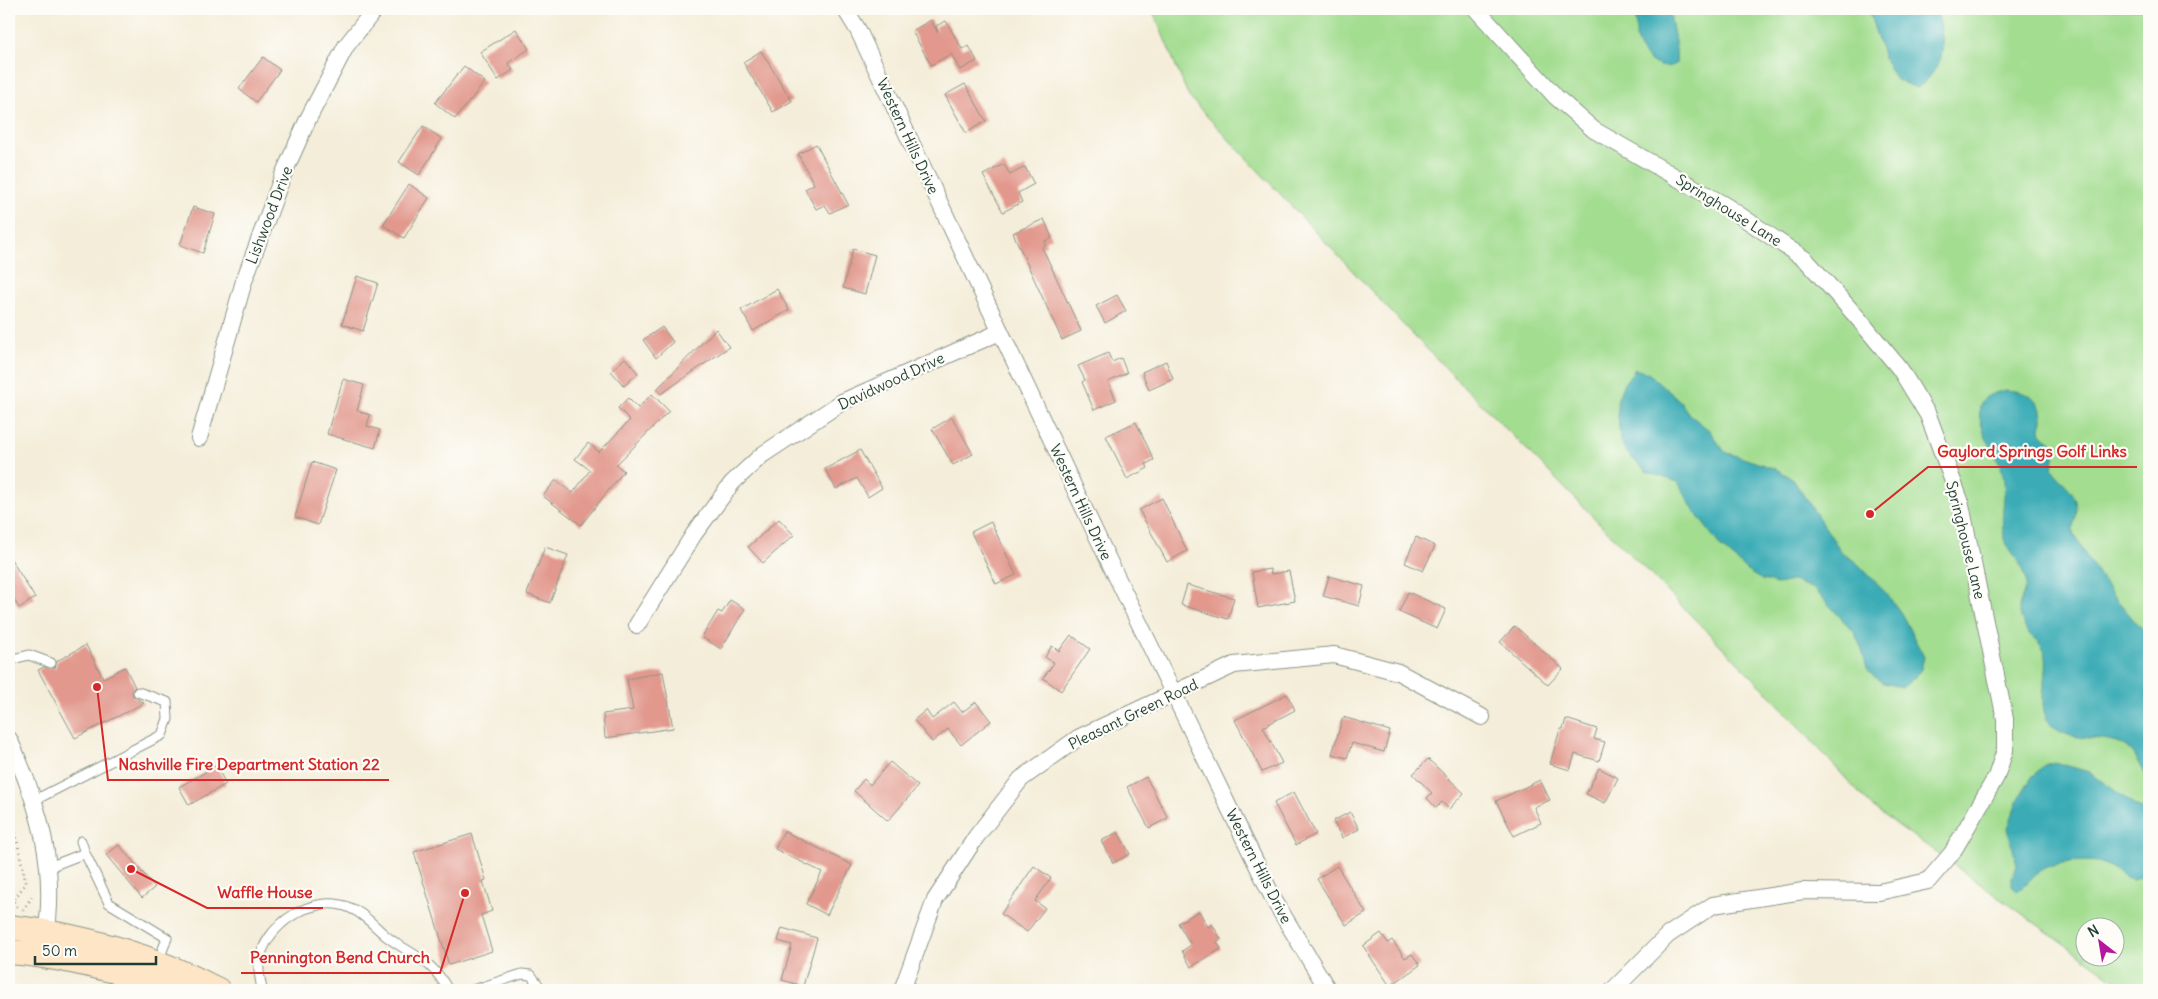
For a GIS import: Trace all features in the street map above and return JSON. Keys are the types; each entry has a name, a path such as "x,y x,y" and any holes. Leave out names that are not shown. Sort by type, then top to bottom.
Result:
{"main road":[{"path":"9,927 46,931 86,940 178,969 218,990"},
{"path":"9,952 42,955 176,986 184,990"}],"street":[{"name":"Lishwood Drive","path":"199,438 244,281 283,175 308,119 346,46 375,9"},
{"name":"Western Hills Drive","path":"845,9 858,30 1000,332 1275,902 1328,990"},
{"name":"Springhouse Lane","path":"1476,9 1556,97 1594,130 1726,206 1806,260 1900,369 1928,415 1960,500 2005,719 2005,750 1996,777 1952,853 1928,881 1878,892 1803,891 1713,905 1668,935 1613,990"},
{"name":"Davidwood Drive","path":"637,625 694,534 732,483 762,455 842,402 1000,332"},
{"name":"Pleasant Green Road","path":"902,990 935,900 976,837 1022,779 1078,738 1234,665 1334,655 1398,672 1482,716"},
{"path":"9,739 34,800 45,838 49,867 46,931 42,955"}],"lane":[{"path":"9,660 29,655 51,663"},
{"path":"34,800 162,734 168,719 167,702 138,692"},
{"path":"81,840 85,853 109,903 168,938 158,963"},
{"path":"49,867 85,853"},
{"path":"262,990 258,964 265,946 279,926 297,910 323,903 350,908 364,917 387,937 426,961 441,977 448,990"},
{"path":"474,990 522,974 531,975 542,990"}],"path":[{"path":"9,803 26,883 11,902 21,912 32,898 32,889"}],"green space":[{"path":"1152,9 2149,9 2149,990 2129,990 2095,966 2126,966 2126,916 2076,916 2076,952 1871,806 1771,696 1411,333 1189,97"}],"water":[{"path":"1626,9 1670,9 1676,50 1676,64 1664,67 1658,65 1643,53 1637,42 1635,19"},
{"path":"1868,9 1936,9 1942,39 1941,57 1931,75 1917,88 1896,80 1884,58"},
{"path":"1635,369 1648,373 1679,400 1689,414 1709,430 1725,452 1776,469 1792,478 1843,554 1856,562 1886,593 1901,613 1924,657 1921,669 1915,677 1903,687 1883,683 1873,676 1867,669 1861,647 1854,632 1814,589 1793,581 1777,584 1762,580 1750,573 1721,547 1694,511 1678,482 1647,472 1628,454 1620,441 1617,401 1623,385"},
{"path":"2005,390 2026,394 2036,401 2039,406 2042,413 2041,433 2053,443 2055,453 2052,469 2070,489 2076,502 2076,518 2072,529 2086,556 2113,595 2149,638 2149,782 2138,761 2123,745 2107,740 2072,736 2064,733 2056,729 2049,722 2045,714 2043,695 2046,657 2040,644 2027,631 2021,617 2019,608 2026,585 2024,571 2006,542 2003,524 2004,479 2002,470 1983,430 1980,414 1980,406 1983,399"},
{"path":"2055,762 2089,772 2149,815 2149,872 2145,876 2132,880 2101,863 2088,861 2072,862 2043,869 2017,891 2012,885 2012,877 2017,866 2008,828 2017,802 2032,777 2044,765"}],"building":[{"path":"931,20 938,33 936,26 946,21 962,49 969,46 977,61 960,70 951,54 931,65 912,31"},
{"path":"516,29 529,49 508,63 513,70 498,80 480,52"},
{"path":"761,51 792,101 773,112 743,62"},
{"path":"263,57 280,70 256,102 239,89"},
{"path":"464,66 485,82 455,119 435,103"},
{"path":"965,84 986,121 966,133 945,95"},
{"path":"423,126 442,139 419,175 399,162"},
{"path":"816,144 848,204 830,213 825,205 816,209 805,189 814,184 798,154"},
{"path":"1004,164 1010,175 1025,167 1034,184 1018,193 1022,202 1003,212 983,175"},
{"path":"409,184 429,198 404,238 383,225"},
{"path":"193,207 215,214 203,253 180,245"},
{"path":"1044,219 1052,238 1045,241 1046,245 1042,247 1081,331 1062,340 1013,233"},
{"path":"853,249 875,255 865,294 843,288"},
{"path":"357,276 378,283 363,331 342,324"},
{"path":"777,289 789,310 753,331 741,310"},
{"path":"1117,295 1126,311 1105,323 1096,306"},
{"path":"662,327 673,342 656,358 643,340"},
{"path":"716,329 729,347 661,394 657,389"},
{"path":"1108,353 1112,362 1121,358 1127,373 1108,382 1116,400 1094,410 1082,382 1085,380 1078,366"},
{"path":"625,358 638,373 624,386 611,371"},
{"path":"1166,361 1173,379 1149,390 1142,372"},
{"path":"343,379 364,385 357,411 370,415 367,426 380,430 375,448 327,434"},
{"path":"652,394 669,411 616,465 624,471 581,525 543,496 556,480 573,493 590,470 575,459 588,443 599,452 630,420 618,408 628,398 638,408"},
{"path":"952,417 973,454 953,465 932,429"},
{"path":"1136,422 1154,460 1146,464 1148,468 1127,479 1106,436"},
{"path":"860,450 882,488 868,497 857,478 836,489 825,469"},
{"path":"312,462 336,470 318,525 295,517"},
{"path":"1162,498 1187,551 1167,562 1139,510"},
{"path":"779,519 794,535 763,563 748,547"},
{"path":"991,522 1016,575 996,584 971,532"},
{"path":"1416,537 1435,546 1423,571 1405,563"},
{"path":"545,547 568,555 550,603 527,594"},
{"path":"9,556 35,598 19,608 9,591"},
{"path":"1270,569 1271,574 1289,571 1295,601 1258,608 1252,572"},
{"path":"1329,576 1364,586 1359,606 1323,596"},
{"path":"1187,585 1234,598 1228,619 1181,605"},
{"path":"1408,592 1446,609 1437,629 1399,612"},
{"path":"730,600 745,609 721,649 702,637 718,611 722,613"},
{"path":"1515,626 1563,669 1548,685 1500,642"},
{"path":"1071,635 1090,649 1061,691 1043,678 1054,663 1045,657 1052,646 1059,651"},
{"path":"86,645 103,678 125,667 135,687 132,690 133,696 144,703 75,738 38,670 44,667 55,668 57,661"},
{"path":"663,672 673,728 605,738 603,714 633,710 627,679"},
{"path":"1287,694 1295,710 1263,727 1282,763 1262,772 1235,720"},
{"path":"954,702 962,712 976,702 991,721 961,745 948,729 932,742 914,720 926,710 932,719"},
{"path":"1343,717 1390,731 1384,752 1352,743 1347,758 1332,754"},
{"path":"1566,719 1597,729 1594,739 1605,742 1599,761 1575,754 1570,770 1550,764 1560,729 1563,729"},
{"path":"1428,759 1464,793 1449,809 1442,802 1436,808 1427,798 1432,793 1413,774"},
{"path":"890,762 918,786 888,821 854,791 864,779 870,785"},
{"path":"216,766 226,784 189,805 179,787"},
{"path":"1599,768 1618,778 1605,803 1586,794"},
{"path":"1146,777 1168,818 1149,828 1127,787"},
{"path":"1540,780 1550,800 1534,807 1541,823 1514,836 1496,801"},
{"path":"1294,792 1316,834 1296,845 1274,803"},
{"path":"1350,812 1359,829 1342,838 1333,821"},
{"path":"784,831 852,865 827,915 806,904 822,872 775,849"},
{"path":"1118,832 1130,854 1113,863 1101,841"},
{"path":"472,834 486,880 483,881 492,911 481,915 492,951 449,965 414,852"},
{"path":"119,845 155,887 142,898 106,855"},
{"path":"1034,866 1051,878 1035,901 1045,908 1027,932 1001,914"},
{"path":"1337,866 1366,913 1346,925 1317,879"},
{"path":"1199,911 1208,927 1212,924 1221,939 1217,942 1221,949 1191,967 1182,951 1191,945 1178,923"},
{"path":"782,928 817,938 803,986 782,980 792,945 778,941"},
{"path":"1381,933 1388,943 1392,940 1405,958 1412,954 1420,965 1390,986 1363,946"}],"place":[{"name":"Gaylord Springs Golf Links","path":"1870,514"},
{"name":"Nashville Fire Department Station 22","path":"97,687"},
{"name":"Waffle House","path":"131,869"},
{"name":"Pennington Bend Church","path":"465,893"}]}
